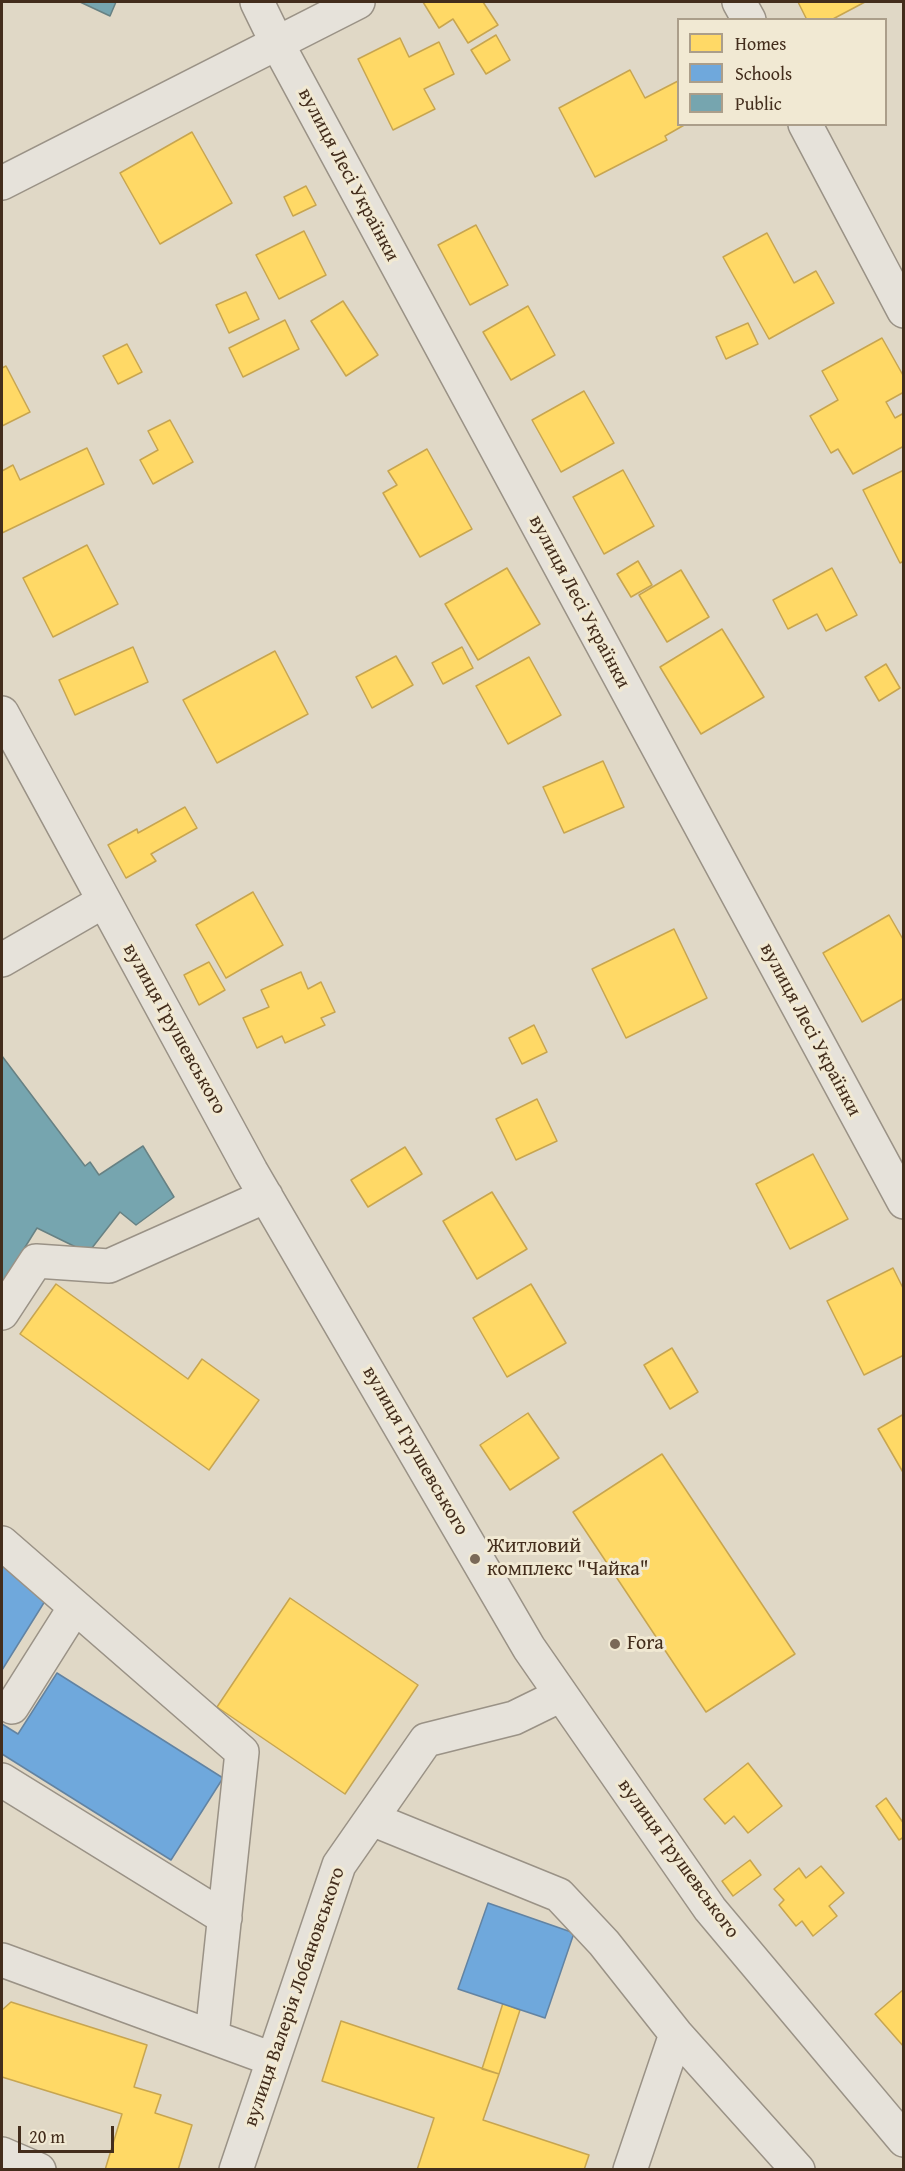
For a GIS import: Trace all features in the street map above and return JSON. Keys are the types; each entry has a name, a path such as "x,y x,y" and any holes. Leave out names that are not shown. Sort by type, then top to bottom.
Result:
{"street":[{"name":"вулиця Лесі Українки","path":"257,2 277,43 903,1202"},
{"path":"2,183 358,2"},
{"path":"740,2 748,18"},
{"path":"806,126 903,311"},
{"name":"вулиця Грушевського","path":"2,713 266,1196 529,1648 710,1909 903,2140"},
{"path":"2,960 104,901"},
{"path":"2,1313 36,1261 109,1266 266,1196"},
{"path":"2,1543 242,1752 212,2036"},
{"path":"12,1707 75,1607"},
{"name":"вулиця Валерія Лобановського","path":"236,2169 339,1865 426,1740 514,1718 561,1695"},
{"path":"2,1780 225,1918"},
{"path":"372,1819 559,1895 604,1943 676,2034 798,2169"},
{"path":"2,1960 272,2059"},
{"path":"630,2169 676,2034"},
{"path":"2,2154 39,2169"}],"building: Homes":[{"path":"423,2 483,2 498,25 468,43 453,19 439,28"},
{"path":"798,2 865,2 835,18 806,18"},
{"path":"496,35 510,60 486,74 471,50"},
{"path":"400,38 409,57 439,42 454,74 424,89 435,109 393,130 358,59"},
{"path":"630,70 645,98 677,82 677,126 682,126 665,136 667,140 595,177 559,108"},
{"path":"192,132 232,203 160,244 120,173"},
{"path":"306,186 316,205 293,216 284,197"},
{"path":"476,225 508,285 470,305 438,245"},
{"path":"304,231 326,275 279,299 256,255"},
{"path":"767,233 794,283 816,271 834,303 769,339 723,257"},
{"path":"246,292 259,319 229,333 216,305"},
{"path":"343,301 378,355 346,376 311,321"},
{"path":"528,306 555,355 511,380 483,332"},
{"path":"285,320 299,349 243,377 229,348"},
{"path":"748,323 758,344 726,359 716,337"},
{"path":"882,338 904,377 904,392 886,402 895,418 904,413 904,446 853,474 838,449 831,453 810,416 838,400 822,371"},
{"path":"127,344 142,372 118,384 103,356"},
{"path":"6,366 30,412 2,426 2,368"},
{"path":"584,391 614,443 561,472 532,420"},
{"path":"170,420 193,462 153,484 140,460 158,450 148,431"},
{"path":"87,448 104,484 2,533 2,471 13,465 20,480"},
{"path":"427,449 472,529 420,557 383,493 397,485 388,471"},
{"path":"623,470 654,526 604,554 573,497"},
{"path":"904,470 904,561 900,563 863,490"},
{"path":"87,545 118,604 53,637 23,578"},
{"path":"638,561 652,585 631,597 617,574"},
{"path":"507,568 540,624 478,660 445,604"},
{"path":"832,568 857,615 826,631 817,614 788,629 773,600"},
{"path":"681,570 709,617 667,642 639,595"},
{"path":"722,629 764,697 701,734 660,667"},
{"path":"133,647 148,682 75,715 59,680"},
{"path":"462,647 473,668 443,684 432,663"},
{"path":"275,651 308,714 217,763 183,700"},
{"path":"396,656 413,685 372,708 356,677"},
{"path":"529,657 561,715 508,744 476,686"},
{"path":"886,664 900,688 879,701 865,677"},
{"path":"603,761 624,807 564,833 543,787"},
{"path":"185,807 197,828 151,854 156,861 126,878 108,845 137,829 138,833"},
{"path":"253,892 283,945 226,978 196,925"},
{"path":"889,915 904,941 904,998 862,1022 823,953"},
{"path":"674,929 707,998 626,1038 592,969"},
{"path":"209,962 225,990 199,1005 184,975"},
{"path":"301,972 308,989 321,982 335,1012 321,1018 325,1025 285,1043 282,1036 257,1048 243,1018 269,1007 261,990"},
{"path":"534,1025 547,1052 522,1064 509,1038"},
{"path":"537,1099 557,1141 516,1160 496,1119"},
{"path":"405,1147 422,1174 368,1207 351,1180"},
{"path":"813,1154 848,1219 790,1249 756,1184"},
{"path":"492,1192 527,1249 477,1279 443,1221"},
{"path":"893,1268 904,1290 904,1355 864,1375 827,1301"},
{"path":"56,1284 188,1379 202,1359 259,1400 209,1470 20,1334"},
{"path":"531,1284 566,1343 507,1377 473,1318"},
{"path":"672,1348 698,1392 670,1409 644,1365"},
{"path":"528,1413 559,1458 510,1490 480,1445"},
{"path":"904,1414 904,1474 878,1429"},
{"path":"662,1454 795,1654 706,1712 573,1512"},
{"path":"290,1598 418,1685 345,1794 217,1707"},
{"path":"748,1763 782,1806 748,1833 734,1816 725,1824 704,1799"},
{"path":"886,1798 904,1824 904,1837 899,1840 876,1806"},
{"path":"750,1860 761,1875 733,1896 722,1881"},
{"path":"821,1866 844,1893 829,1906 837,1916 813,1936 802,1921 796,1926 779,1905 784,1900 774,1889 799,1868 806,1878"},
{"path":"904,1989 904,2047 875,2014"},
{"path":"11,2002 147,2045 134,2087 161,2095 155,2113 192,2125 178,2170 105,2170 122,2114 2,2077 2,2010"},
{"path":"503,2003 520,2010 499,2074 482,2069"},
{"path":"341,2021 499,2074 483,2120 589,2155 584,2170 417,2170 434,2118 322,2081"}],"building: Schools":[{"path":"2,1564 50,1593 2,1670"},
{"path":"57,1673 223,1778 171,1860 2,1754 2,1724 18,1734"},
{"path":"488,1903 574,1933 545,2018 458,1989"}],"building: Public":[{"path":"80,2 116,2 110,16"},
{"path":"2,1056 85,1166 90,1162 99,1175 143,1146 174,1197 136,1225 120,1212 88,1253 37,1228 2,1284"}],"place":[{"name":"Житловий комплекс \"Чайка\"","path":"475,1559"},
{"name":"Fora","path":"615,1644"}]}
